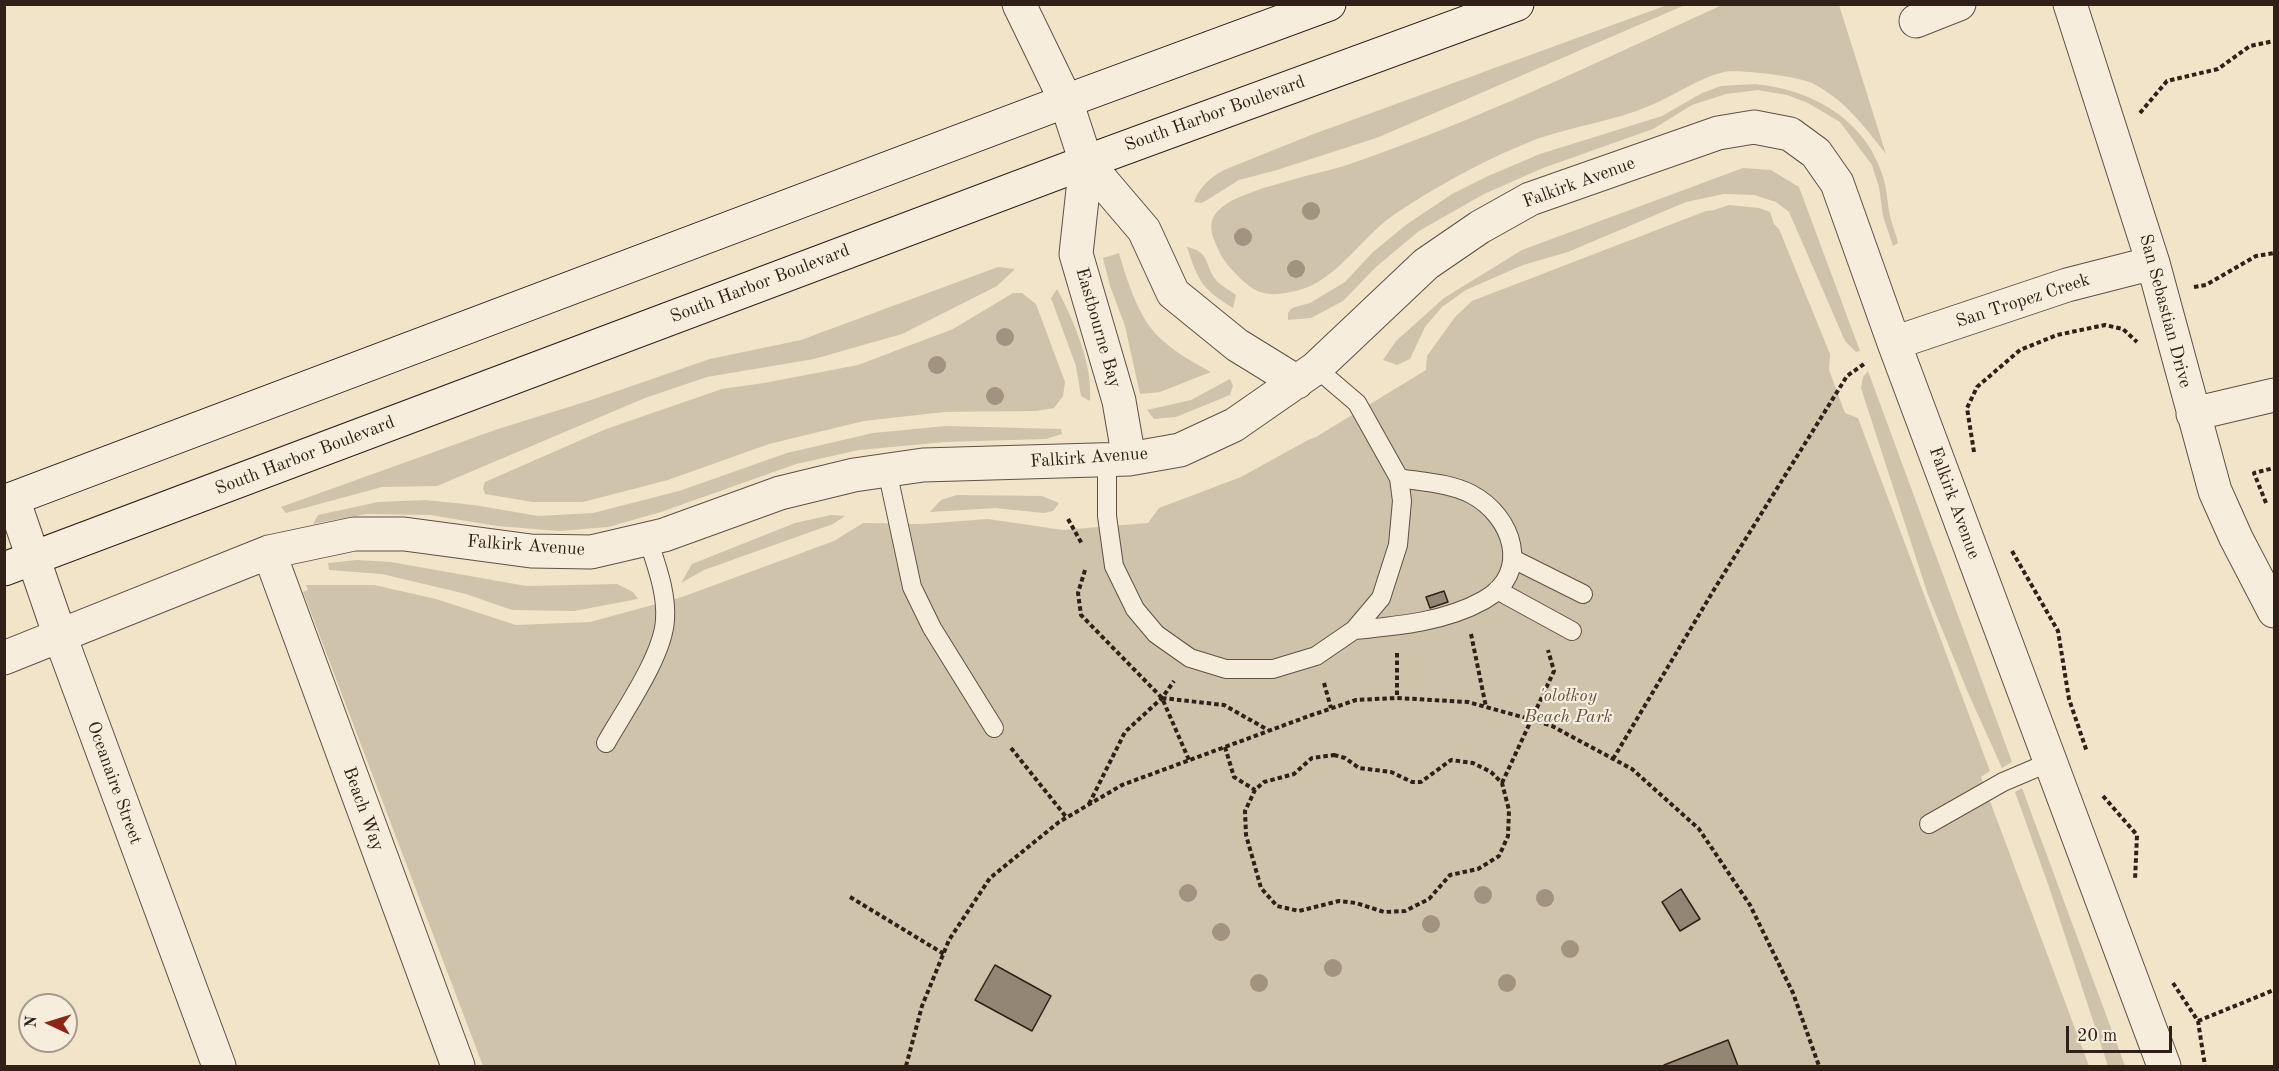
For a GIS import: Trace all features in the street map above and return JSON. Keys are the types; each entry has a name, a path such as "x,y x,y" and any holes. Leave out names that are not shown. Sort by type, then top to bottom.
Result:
{"street":[{"name":"Eastbourne Bay","path":"1019,4 1066,101 1086,162 1144,230 1173,293 1237,345 1307,375"},
{"path":"9,500 1329,4"},
{"name":"South Harbor Boulevard","path":"19,563 1086,162 1517,4"},
{"path":"1916,21 1959,4"},
{"name":"San Sebastian Drive","path":"2070,4 2153,263 2215,491 2236,538 2274,611"},
{"name":"Falkirk Avenue","path":"4,658 269,552 354,534 404,534 531,551 591,552 648,539 780,494 854,475 923,465 1118,459 1180,450 1234,425 1307,375 1426,264 1480,227 1510,210 1530,199 1718,133 1754,127 1790,134 1816,153 1837,183 1894,343 2164,1066"},
{"name":"Eastbourne Bay","path":"1086,162 1076,254 1119,401 1118,459"},
{"name":"San Tropez Creek","path":"1894,343 2067,285 2153,263"},
{"path":"2193,414 2274,395"},
{"name":"Oceanaire Street","path":"9,500 19,563 60,636 219,1066"},
{"name":"Beach Way","path":"269,552 458,1066"}],"lane":[{"path":"1118,459 1107,516 1114,566 1135,609 1156,634 1190,658 1226,669 1273,669 1316,656 1354,630 1381,598 1398,545 1402,501 1399,478 1357,403 1307,375"},
{"path":"887,470 912,587 932,628 994,728"},
{"path":"1354,630 1433,619 1484,600 1506,579 1513,559 1509,534 1496,513 1470,494 1443,486 1399,478"},
{"path":"606,743 656,654 665,621 664,592 648,539"},
{"path":"1513,559 1583,594"},
{"path":"1497,590 1572,631"},
{"path":"1929,824 2003,782 2050,762"}],"path":[{"path":"2110,128 2141,112 2167,81 2218,69 2250,46 2274,41"},
{"path":"2161,294 2206,285 2256,256 2274,253"},
{"path":"1975,458 1967,408 1977,387 2020,350 2057,335 2104,325 2123,329 2140,346"},
{"path":"1613,759 1715,588 1847,376"},
{"path":"2266,503 2254,473 2274,468"},
{"path":"1068,519 1084,547"},
{"path":"2009,547 2058,631 2069,699 2087,753"},
{"path":"1086,565 1078,593 1081,615 1162,698 1189,760"},
{"path":"1461,609 1468,624 1486,707"},
{"path":"1502,783 1533,720 1554,670 1548,648"},
{"path":"1089,805 1125,732 1162,698 1190,658"},
{"path":"1162,698 1224,705 1269,730"},
{"path":"906,1066 922,1006 949,940 990,878 1067,818 1122,785 1269,730 1356,700 1397,698 1468,702 1533,720 1552,726 1632,769 1699,829 1750,905 1793,993 1819,1066"},
{"path":"994,728 1067,818"},
{"path":"1225,747 1234,777 1255,790"},
{"path":"1334,755 1344,758 1359,768 1391,772 1412,782 1421,782 1451,759 1473,763 1491,772 1502,783 1509,810 1508,836 1498,856 1478,870 1450,875 1429,899 1405,911 1384,912 1356,903 1339,901 1299,911 1276,906 1261,888 1246,834 1245,811 1255,790 1264,782 1294,774 1312,758 1334,755"},
{"path":"2102,795 2137,835 2134,877 2137,887"},
{"path":"850,897 944,954"},
{"path":"2172,982 2198,1021 2205,1066"},
{"path":"2198,1021 2274,990"}],"green space":[{"path":"1670,4 1685,5 1379,137 1239,180 1202,203 1194,202 1206,183 1224,170 1311,135"},
{"path":"1722,5 1839,5 1886,154 1844,106 1812,83 1769,74 1724,72 1705,78 1636,111 1537,139 1448,181 1385,221 1338,267 1311,286 1277,294 1255,290 1242,280 1222,257 1213,238 1211,226 1216,214 1231,201 1263,188 1350,164 1398,147 1538,89"},
{"path":"1755,84 1795,92 1814,99 1847,121 1861,135 1872,152 1883,177 1890,216 1898,243 1893,246 1883,216 1879,187 1872,165 1840,122 1808,103 1787,95 1758,90 1726,94 1692,105 1653,129 1543,168 1484,194 1419,231 1376,267 1343,301 1311,318 1288,320 1288,313 1292,308 1310,303 1345,282 1373,252 1407,224 1452,194 1540,154 1662,116 1702,93 1721,86"},
{"path":"1743,168 1771,170 1799,187 1860,351 1856,352 1845,341 1789,212 1776,202 1754,195 1724,194 1686,202 1568,252 1523,265 1466,290 1442,307 1425,327 1410,359 1397,365 1383,360 1396,341 1444,298 1522,250"},
{"name":"'olołkoy Beach Park","path":"1729,205 1759,208 1770,212 1774,224 1779,229 1830,354 1829,370 1845,413 1858,418 1990,771 1981,777 2089,1066 483,1066 303,592 308,590 306,585 374,585 436,599 516,625 590,622 682,597 834,541 863,523 922,524 988,519 1063,530 1148,523 1159,508 1241,477 1316,437 1426,370 1427,356 1455,317 1472,301 1706,211"},
{"path":"1187,247 1200,252 1216,280 1236,295 1233,308 1214,295 1202,283"},
{"path":"1119,253 1136,301 1150,327 1170,347 1211,372 1160,392 1140,394 1125,326 1110,286 1103,258"},
{"path":"998,267 1015,269 997,286 902,334 814,359 707,377 645,398 437,486 382,487 286,513 281,507 498,429 710,359 801,340"},
{"path":"1057,289 1081,343 1088,373 1090,401 1081,396 1076,366 1051,298"},
{"path":"1013,293 1022,293 1036,304 1065,382 1063,396 1054,408 1036,411 944,412 864,421 769,444 668,480 583,502 533,502 485,494 483,488 485,482 606,429 722,389 858,365 953,329"},
{"path":"1868,371 2012,762 2002,768 1928,595 1861,388 1863,377"},
{"path":"1230,379 1233,386 1230,395 1176,417 1154,419 1147,410 1191,400"},
{"path":"946,426 1061,429 1062,434 1046,439 946,442 859,450 796,464 661,512 608,527 559,531 497,526 430,515 366,514 313,524 318,515 378,502 425,500 474,505 538,516 593,513 679,491 787,453 873,433"},
{"path":"957,495 1042,496 1059,503 1053,511 1044,513 995,508 930,512 941,500"},
{"path":"831,515 845,516 833,524 704,570 681,583 692,564 795,523"},
{"path":"357,560 391,562 526,586 617,584 633,592 638,599 574,611 512,610 466,594 382,574 329,570 328,563"},
{"path":"2022,788 2125,1066 2108,1066 2015,792"}],"building":[{"path":"1444,591 1448,602 1430,608 1426,597"},
{"path":"1681,889 1700,919 1680,931 1662,902"},
{"path":"995,965 1051,996 1032,1031 975,1000"},
{"path":"1728,1040 1738,1066 1664,1065"}]}
